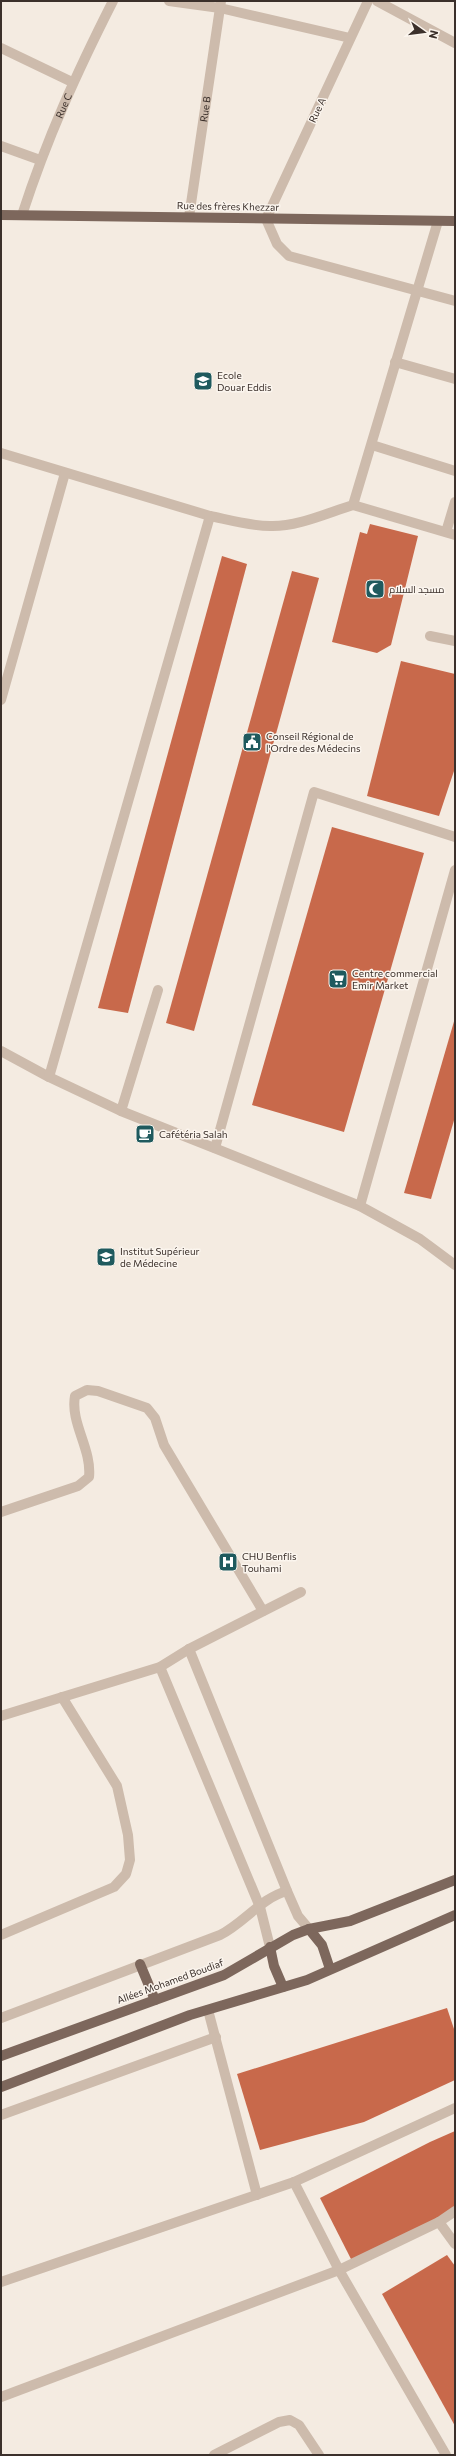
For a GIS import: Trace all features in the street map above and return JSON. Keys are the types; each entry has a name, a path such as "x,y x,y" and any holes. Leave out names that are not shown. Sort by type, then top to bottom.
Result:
{"main road":[{"name":"Rue des frères Khezzar","path":"1,215 189,217 266,220 455,220"},
{"name":"Allées Mohamed Boudiaf","path":"1,2056 224,1975 270,1947 309,1929 350,1921 455,1880"},
{"path":"1,2087 208,2010 307,1980 455,1915"},
{"path":"309,1929 322,1945 330,1970"},
{"path":"270,1947 274,1966 282,1987"},
{"path":"140,1964 155,2000"}],"street":[{"name":"Rue C","path":"22,215 40,160 72,82 113,1"},
{"path":"169,1 220,5 350,38"},
{"name":"Rue A","path":"266,220 368,1"},
{"path":"377,1 455,43"},
{"name":"Rue B","path":"189,217 220,5"},
{"path":"1,48 72,82"},
{"path":"1,146 40,160"},
{"path":"266,220 277,244 290,256 455,301"},
{"path":"353,505 438,221"},
{"path":"395,362 455,379"},
{"path":"372,445 455,471"},
{"path":"1,453 210,516 243,524 271,526 292,524 353,505 451,533 455,502"},
{"path":"1,700 65,473"},
{"path":"49,1077 210,516"},
{"path":"430,636 455,641"},
{"path":"215,1148 314,792 455,836"},
{"path":"360,1206 455,870"},
{"path":"121,1111 158,990"},
{"path":"1,1051 49,1077 121,1111 360,1206 420,1239 455,1265"},
{"path":"1,1512 78,1486 88,1476 90,1462 74,1407 76,1396 87,1390 98,1391 147,1408 155,1418 164,1445 263,1611"},
{"path":"1,1716 160,1667 189,1649 301,1592"},
{"path":"189,1649 287,1891 298,1916 309,1929"},
{"path":"160,1667 260,1907 270,1947"},
{"path":"1,1935 114,1887 126,1874 130,1860 128,1835 117,1786 62,1696"},
{"path":"1,2018 140,1964 220,1935 236,1926 275,1895 287,1891"},
{"path":"208,2010 257,2194"},
{"path":"1,2115 216,2037"},
{"path":"1,2282 294,2182 455,2108"},
{"path":"294,2182 339,2270 446,2455"},
{"path":"1,2398 339,2270 439,2222 455,2211"},
{"path":"439,2222 455,2244"},
{"path":"214,2455 279,2422 290,2420 299,2425 319,2455"}],"building":[{"name":"مسجد السلام","path":"370,524 418,536 391,645 377,653 332,642 360,532 367,534"},
{"path":"222,556 247,564 128,1013 98,1008"},
{"path":"292,571 319,578 194,1031 166,1023"},
{"path":"401,661 455,674 455,768 439,816 367,796"},
{"name":"Centre commercial Emir Market","path":"332,827 424,853 344,1132 252,1105"},
{"path":"455,1018 455,1117 431,1199 404,1193"},
{"path":"447,2008 455,2032 455,2080 364,2122 260,2150 237,2074"},
{"path":"455,2131 455,2211 353,2263 320,2198 430,2142"},
{"path":"447,2255 455,2266 455,2426 382,2294"}],"place":[{"name":"Ecole Douar Eddis","path":"203,381"},
{"name":"مسجد السلام","path":"375,589"},
{"name":"Conseil Régional de l'Ordre des Médecins","path":"252,742"},
{"name":"Centre commercial Emir Market","path":"338,979"},
{"name":"Cafétéria Salah","path":"145,1134"},
{"name":"Institut Supérieur de Médecine","path":"106,1257"},
{"name":"CHU Benflis Touhami","path":"228,1562"}]}
